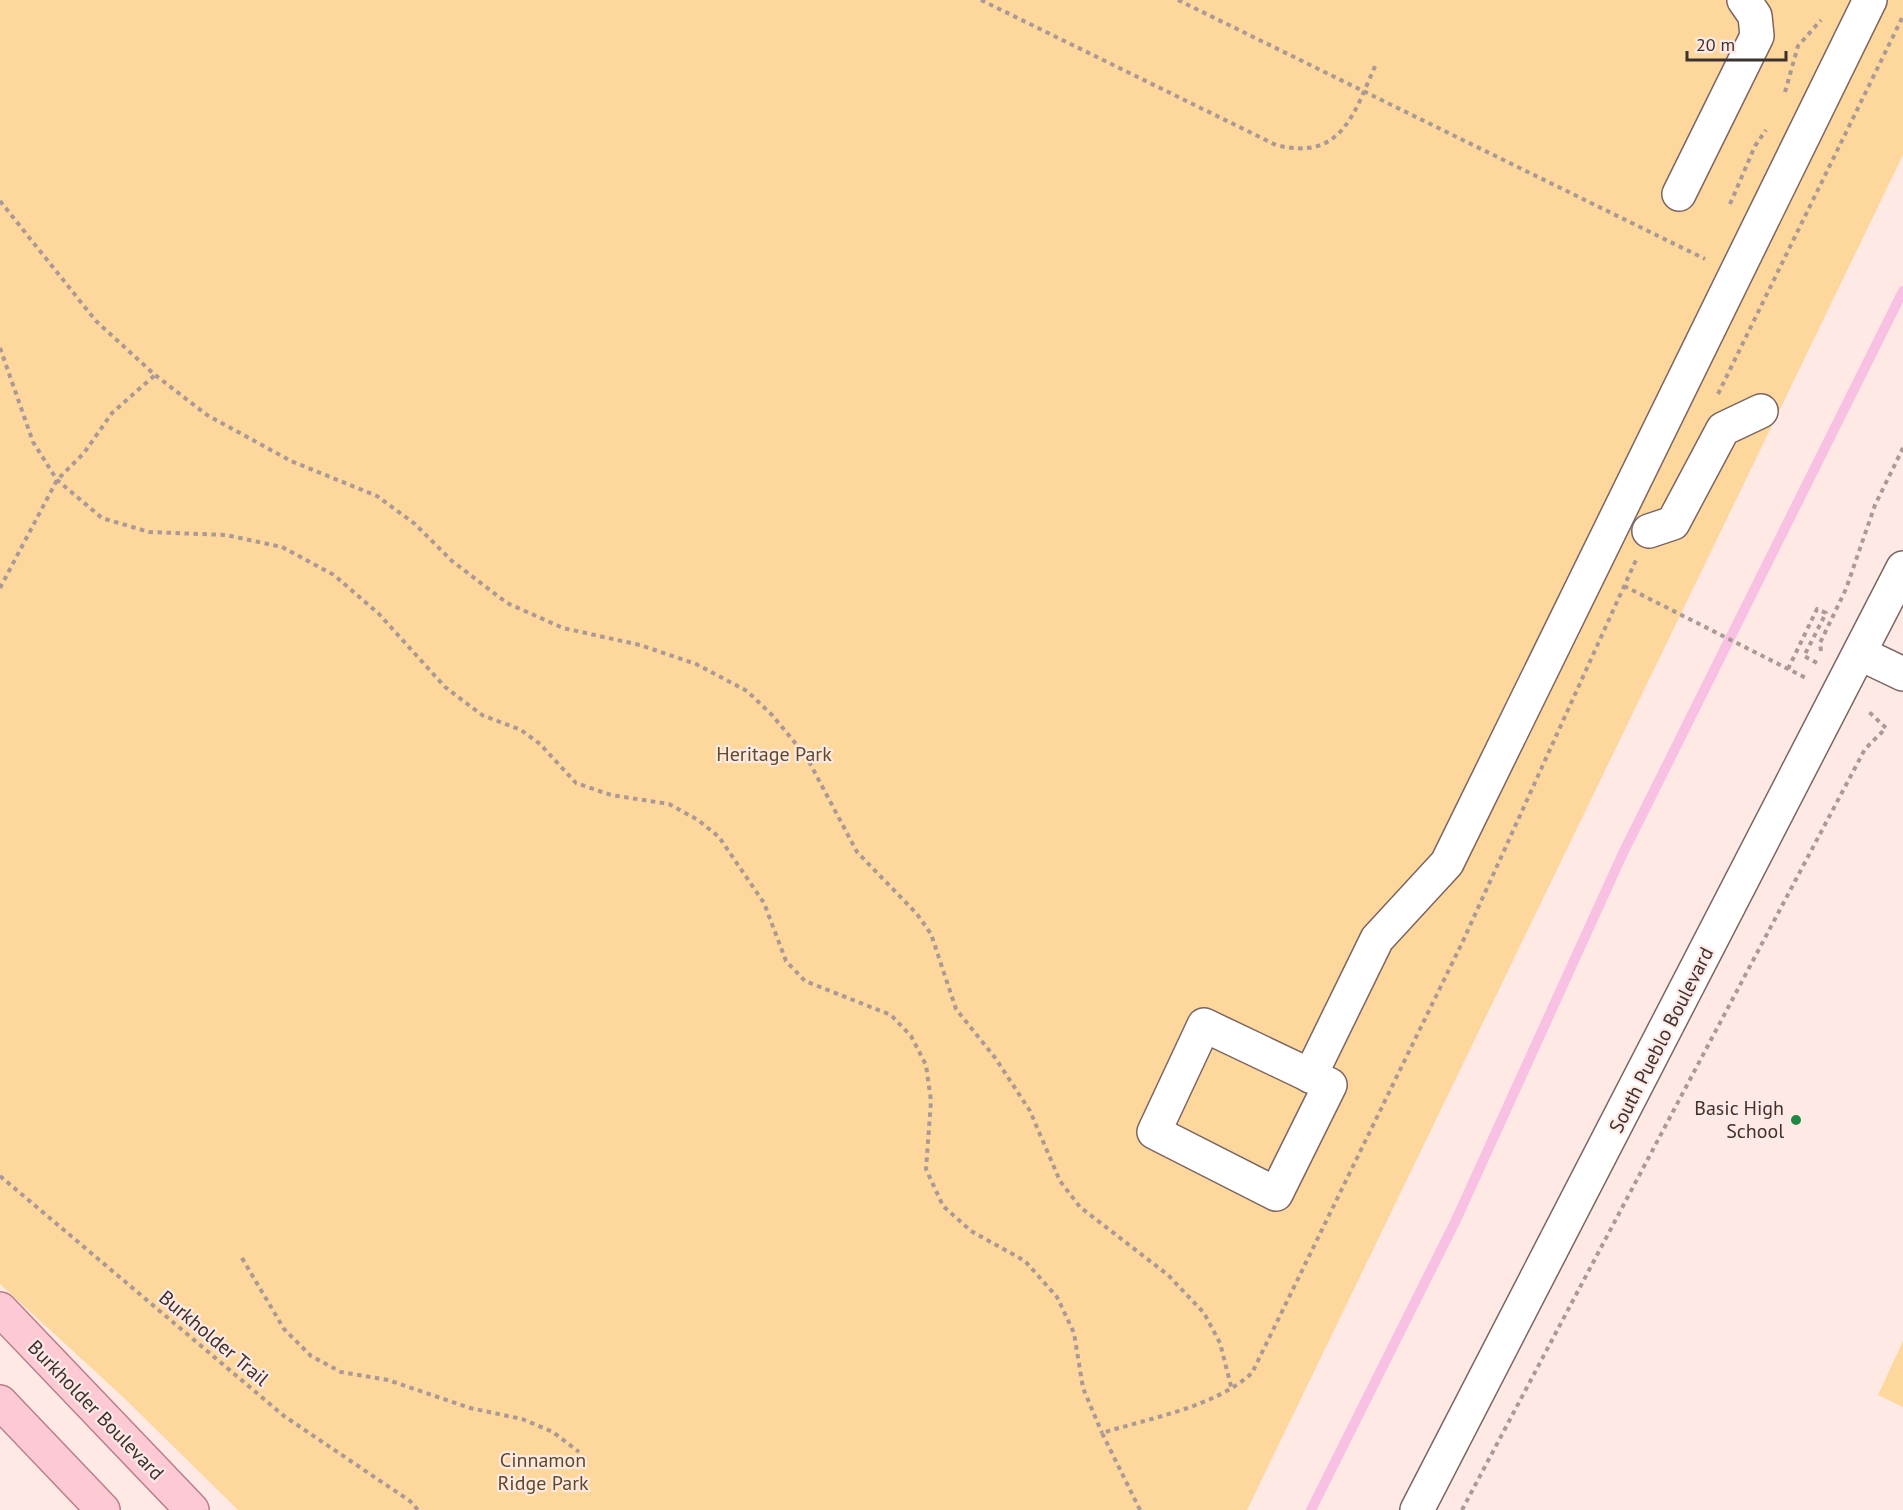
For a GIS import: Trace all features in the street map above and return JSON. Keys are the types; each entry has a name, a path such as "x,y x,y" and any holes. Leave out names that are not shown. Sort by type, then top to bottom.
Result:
{"main road":[{"name":"Burkholder Boulevard","path":"0,1309 192,1510"},
{"path":"0,1402 103,1510"}],"street":[{"path":"1679,194 1757,36 1755,16 1744,0"},
{"path":"1310,1076 1377,939 1447,863 1870,0"},
{"path":"1649,531 1673,523 1723,429 1761,411"},
{"name":"South Pueblo Boulevard","path":"1417,1510 1861,654 1903,568"},
{"path":"1861,654 1903,674"},
{"path":"1204,1025 1310,1076 1330,1085 1276,1194 1154,1132 1204,1025"}],"path":[{"path":"981,0 990,2 1276,145 1297,151 1317,147 1336,136 1349,122 1377,62"},
{"path":"1178,0 1770,291"},
{"path":"1782,101 1798,46 1813,26 1829,13"},
{"path":"1717,396 1903,16"},
{"path":"1729,207 1755,146 1773,121"},
{"path":"0,201 96,321 156,375 207,415 291,461 377,496 415,524 452,561 507,603 563,628 640,645 696,664 747,691 772,715 806,756 857,852 917,914 931,934 956,1010 996,1059 1030,1111 1060,1180 1080,1207 1168,1275 1204,1313 1221,1343 1232,1390"},
{"path":"1704,258 1708,250"},
{"path":"0,348 33,442 57,480 102,518 148,532 226,535 282,547 292,552 334,575 379,614 445,687 482,715 521,730 540,744 576,783 611,795 669,804 698,820 719,837 764,903 786,961 792,968 805,981 891,1015 911,1036 926,1065 931,1101 926,1169 943,1206 971,1232 1025,1261 1057,1297 1074,1333 1083,1388 1102,1433 1140,1510"},
{"path":"0,588 57,480 84,453 112,413 156,375"},
{"path":"1817,663 1822,654 1820,643 1846,589 1875,505 1903,448"},
{"path":"1102,1433 1200,1403 1232,1390 1252,1373 1463,941 1649,531"},
{"path":"1624,586 1804,677"},
{"name":"Burkholder Trail","path":"0,1176 284,1416 401,1495 418,1510"},
{"path":"242,1258 284,1329 311,1356 341,1372 388,1380 470,1408 522,1419 553,1432 579,1452"}],"green space":[{"name":"Heritage Park","path":"0,0 1903,0 1903,155 1247,1510 238,1510 123,1397 0,1284"},
{"path":"1903,1341 1903,1407 1878,1395"}],"waterway":[{"path":"1311,1510 1456,1220 1623,853 1903,291"}],"place":[{"name":"Basic High School","path":"1796,1120"}],"park label":[{"name":"Cinnamon Ridge Park","path":"543,1472"}]}
